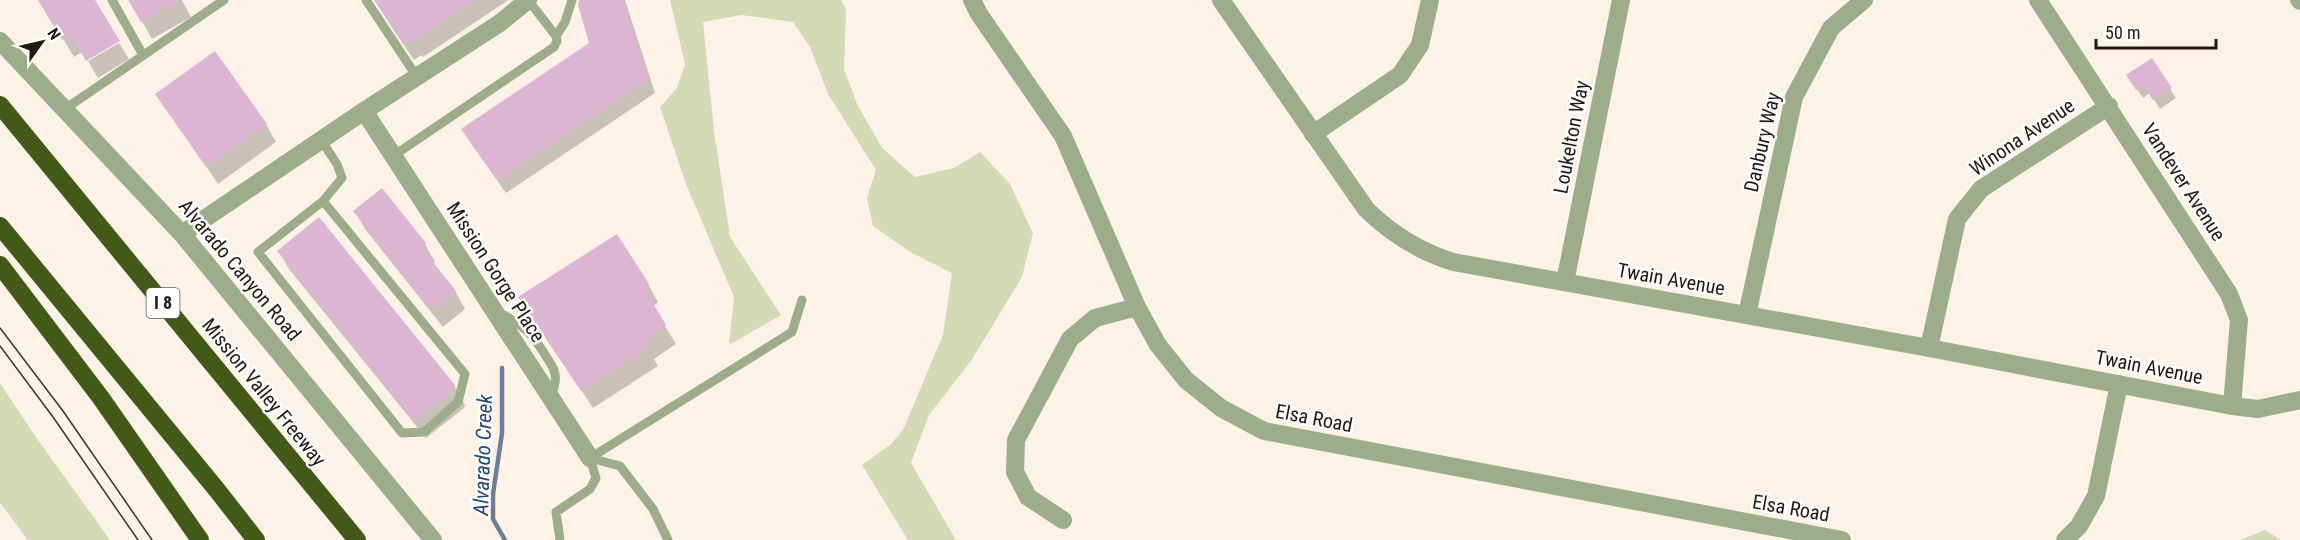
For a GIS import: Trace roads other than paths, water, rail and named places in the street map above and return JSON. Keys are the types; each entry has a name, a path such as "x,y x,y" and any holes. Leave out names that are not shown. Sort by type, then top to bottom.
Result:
{"highway":[{"name":"Mission Valley Freeway","path":"0,105 357,540"},
{"path":"0,226 195,462 256,540"},
{"path":"0,265 94,389 200,540"},
{"path":"325,502 363,540"}],"street":[{"path":"182,234 364,111 500,23 528,0"},
{"name":"Elsa Road","path":"972,0 979,14 1064,136 1137,307 1158,345 1186,380 1221,408 1264,431 1842,540"},
{"name":"Twain Avenue","path":"1221,0 1366,209 1385,227 1428,254 1453,262 1929,348 2232,406 2258,409 2300,400"},
{"path":"1313,134 1400,75 1420,45 1430,0"},
{"name":"Loukelton Way","path":"1565,282 1621,0"},
{"name":"Danbury Way","path":"1747,315 1794,97 1831,28 1864,0"},
{"name":"Vandever Avenue","path":"2038,0 2229,294 2239,320 2232,406"},
{"name":"Alvarado Canyon Road","path":"0,42 182,234 433,540"},
{"name":"Winona Avenue","path":"1929,348 1957,219 1981,189 2109,106"},
{"name":"Mission Gorge Place","path":"364,111 590,458"},
{"path":"1063,520 1028,497 1015,472 1016,440 1070,339 1095,318 1137,307"},
{"path":"2065,540 2079,526 2096,496 2119,384"}],"lane":[{"path":"112,0 143,55"},
{"path":"65,109 224,0"},
{"path":"366,0 417,77"},
{"path":"393,156 555,46 556,36 528,0"},
{"path":"556,36 565,22 572,0"},
{"path":"321,140 337,164 342,178 323,201 258,252 402,433 424,432 458,402 465,374 323,201"},
{"path":"590,458 792,332 802,300"},
{"path":"560,540 556,512 590,489 596,478 590,458"},
{"path":"590,458 620,466 653,509 668,540"}],"waterway":[{"name":"Alvarado Creek","path":"502,368 502,433 493,494 493,519 505,540"}],"tram line":[{"path":"0,328 63,411 152,540"},
{"path":"0,346 53,417 138,540"}]}
